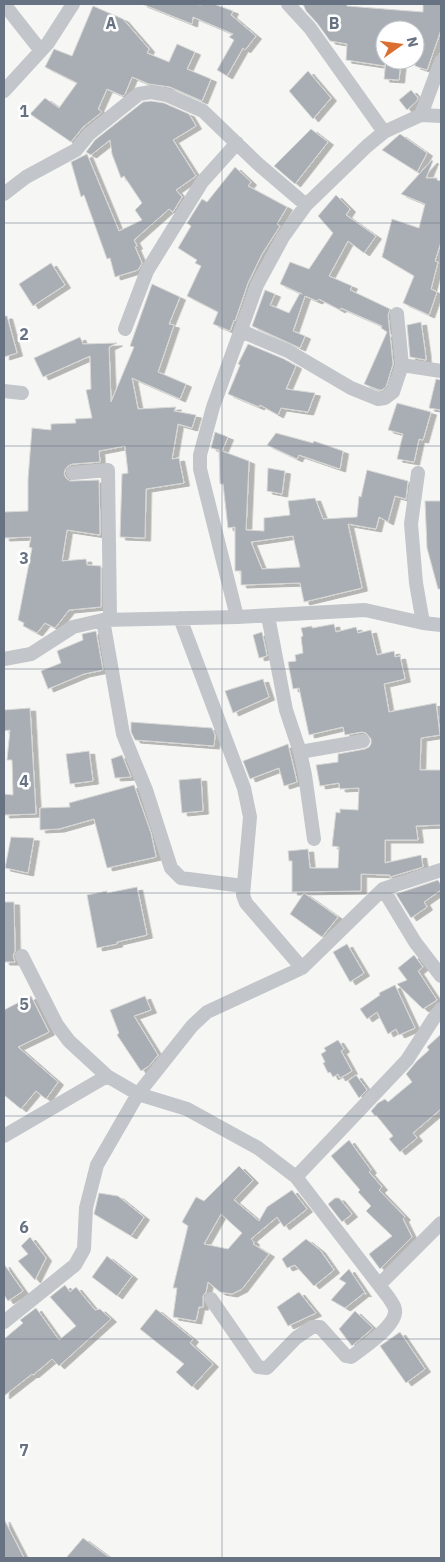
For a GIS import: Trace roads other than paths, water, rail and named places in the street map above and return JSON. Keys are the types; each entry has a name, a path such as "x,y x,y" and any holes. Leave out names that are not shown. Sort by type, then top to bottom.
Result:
{"street":[{"path":"4,4 41,51"},
{"path":"4,90 41,51 73,4"},
{"path":"288,4 310,28 384,132"},
{"path":"421,115 441,61"},
{"path":"4,194 26,178 76,150 89,134 139,94 151,92 167,95 203,111 306,205"},
{"path":"236,618 200,469 200,455 212,407 257,285 283,237 306,205 367,146 384,132 421,115 441,116"},
{"path":"125,328 147,271 202,182 237,143"},
{"path":"241,331 288,351 351,388 378,399 386,398 393,392 402,365 397,314"},
{"path":"402,365 441,371"},
{"path":"4,391 22,393"},
{"path":"72,473 108,470 106,620 123,734 146,790 171,868 181,878 243,886"},
{"path":"418,473 411,524 416,583 424,623"},
{"path":"4,658 31,654 73,627 106,620 236,618 365,610 441,625"},
{"path":"268,616 286,710 300,752 305,775 314,839"},
{"path":"180,618 244,788 250,817 242,895 246,903 302,968"},
{"path":"300,752 363,741"},
{"path":"4,1322 75,1265 84,1249 86,1208 97,1165 138,1094 192,1026 207,1012 302,968 383,889 441,870"},
{"path":"383,889 415,942 441,976"},
{"path":"22,956 57,1025 69,1041 107,1076 138,1094 187,1109 258,1148 296,1177 395,1307 395,1314 391,1322 351,1358 346,1356 320,1327 312,1327 296,1338 267,1368 263,1368 258,1367 211,1299"},
{"path":"296,1177 407,1060 441,1009"},
{"path":"4,1136 107,1076"},
{"path":"379,1285 441,1223"}]}
